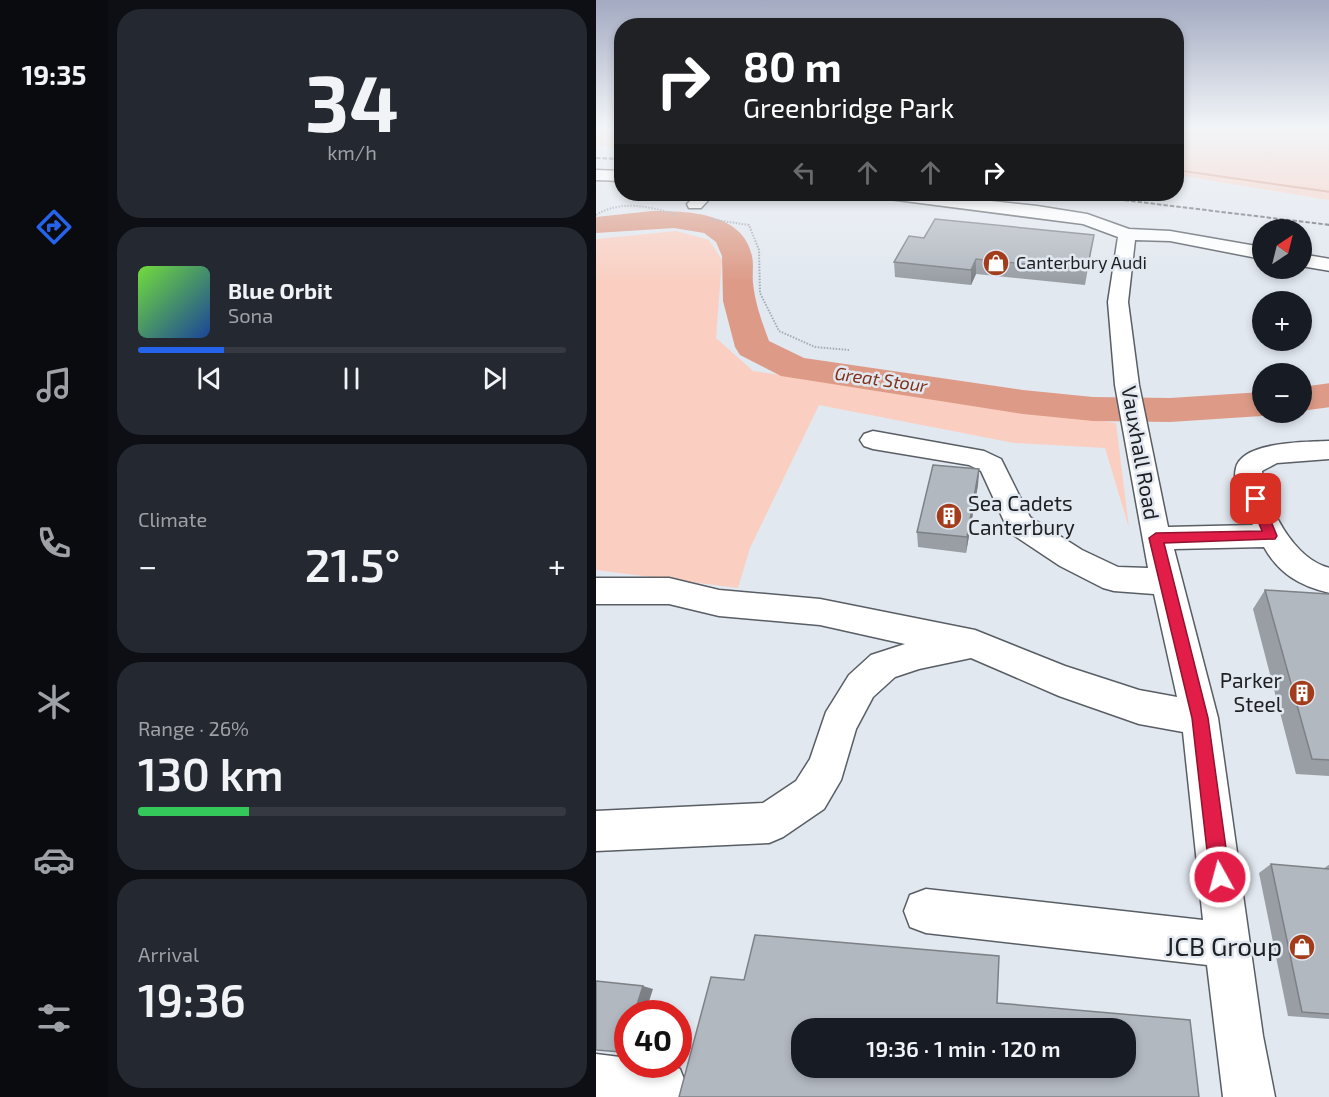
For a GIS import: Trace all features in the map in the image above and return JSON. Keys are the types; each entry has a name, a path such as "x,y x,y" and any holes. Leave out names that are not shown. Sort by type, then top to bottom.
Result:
{"street":[{"path":"962,201 1087,219 1127,234 1170,236 1252,251"},
{"path":"1087,219 1099,211 1109,211"},
{"name":"Vauxhall Road","path":"1127,234 1118,302 1127,385 1156,538 1200,718 1249,1097"},
{"path":"1312,262 1330,265"},
{"path":"873,440 975,457 992,465 1019,524 1071,558 1114,579 1167,582"},
{"path":"1330,450 1276,453 1259,458 1249,466 1248,480 1271,536 1283,554 1301,570 1330,582"},
{"path":"1156,538 1271,536"},
{"path":"596,591 669,591 719,603 820,612 976,644 1060,680 1139,707 1200,718"},
{"path":"596,831 769,823 810,795 827,767 839,724 855,695 861,686 883,666 920,654 976,644"},
{"path":"926,912 1228,945"},
{"path":"596,1079 663,1083"}],"path":[{"path":"596,215 609,207 695,204"},
{"path":"706,218 749,225 758,239 759,289 779,331 815,347 849,350"}],"shaded area":[{"path":"1202,179 1329,179 1329,200"},
{"path":"676,231 709,240 722,260 716,338 753,371 1116,423 1129,528 1105,448 1014,443 819,405 750,548 738,588 596,570 596,239"}],"building":[{"path":"935,219 1094,235 1087,270 976,259 971,270 894,262 909,236 924,238"},
{"name":"Sea Cadets Canterbury","path":"933,465 979,469 967,537 917,532"},
{"name":"Parker Steel","path":"1265,590 1330,594 1330,760 1312,759"},
{"name":"JCB Group","path":"1271,864 1330,869 1330,1014 1302,1012"},
{"path":"755,935 999,956 997,1003 1190,1020 1199,1097 679,1097 684,1078 692,1078 692,1048 711,977 744,980"},
{"path":"596,981 643,986 638,1000 614,1000 614,1051 596,1050"}],"waterway":[{"path":"1240,179 1330,192"},
{"name":"Great Stour","path":"596,225 674,219 714,227 728,237 737,256 739,301 753,347 794,368 1023,402 1093,409 1170,410 1252,405"},
{"name":"Great Stour","path":"1312,397 1330,395"}],"railway":[{"path":"1131,201 1330,225"}],"place":[{"name":"Canterbury Audi","path":"996,263"},
{"name":"Sea Cadets Canterbury","path":"949,516"},
{"name":"Parker Steel","path":"1302,693"},
{"name":"JCB Group","path":"1302,947"}],"route":[{"path":"1220,877 1200,718 1156,538 1271,536 1256,499"}]}
